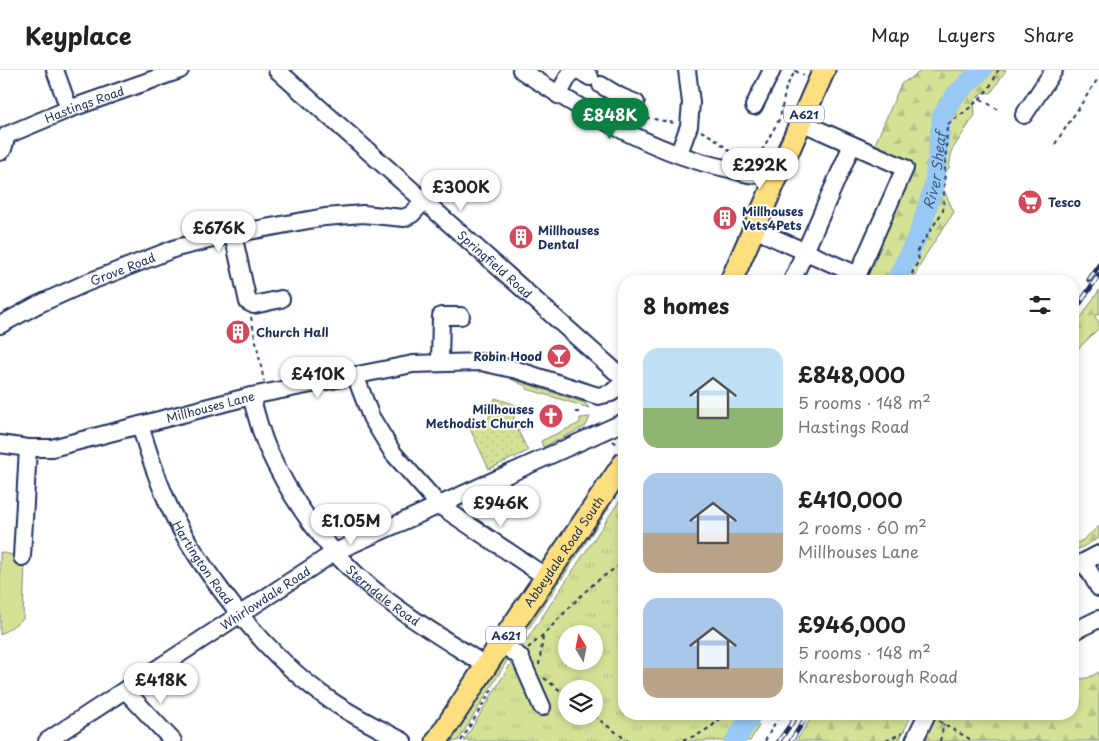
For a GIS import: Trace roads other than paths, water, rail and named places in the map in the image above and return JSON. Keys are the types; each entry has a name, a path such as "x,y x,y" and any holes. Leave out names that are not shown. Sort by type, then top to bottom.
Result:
{"main road":[{"name":"A621","path":"734,275 824,70"},
{"name":"Abbeydale Road South","path":"437,741 501,643 618,472"}],"street":[{"path":"55,70 69,109"},
{"name":"Hastings Road","path":"0,152 3,149 7,135 69,109 180,70"},
{"name":"Springfield Road","path":"277,70 618,375"},
{"path":"521,70 558,95 610,123 679,153 720,167 748,174 759,174 771,170 784,158"},
{"path":"558,95 572,70"},
{"path":"679,153 689,126 692,104 686,70"},
{"path":"754,106 772,70"},
{"path":"1024,115 1054,70"},
{"path":"590,77 629,100 616,104 610,123"},
{"path":"801,122 905,168 858,275"},
{"path":"795,275 852,145"},
{"name":"Grove Road","path":"0,325 37,305 119,269 176,248 234,234 325,216 363,214 404,218 412,214 424,200"},
{"path":"754,229 805,251 851,275"},
{"path":"234,234 248,302 254,305 281,299"},
{"path":"440,363 441,316 461,316"},
{"name":"Millhouses Lane","path":"0,444 28,448 60,446 251,396 413,364 471,362 510,368 598,396 611,392 618,386"},
{"path":"355,376 372,418 393,453 438,505 546,577"},
{"name":"Sterndale Road","path":"251,396 266,446 286,484 306,516 335,552 360,577 394,605 486,666"},
{"name":"Hartington Road","path":"140,425 153,467 168,505 188,544 239,614 272,652 317,690 348,712 403,741"},
{"name":"Whirlowdale Road","path":"47,741 335,552 438,505 614,439"},
{"path":"22,557 28,448"},
{"path":"1079,564 1099,554"},
{"path":"1079,566 1099,588"},
{"path":"1079,629 1099,619"},
{"path":"501,643 519,656 542,707"},
{"path":"125,690 173,741"},
{"path":"914,741 928,720"}],"waterway":[{"name":"River Sheaf","path":"899,275 920,231 934,185 942,116 956,94 982,70"},
{"name":"River Sheaf","path":"735,741 748,720"}],"railway":[{"path":"1089,280 1099,265"},
{"path":"1079,305 1099,275"},
{"path":"779,741 794,720"},
{"path":"791,741 804,720"}],"place":[{"name":"Tesco","path":"1030,202"},
{"name":"Millhouses Vets4Pets","path":"725,218"},
{"name":"Millhouses Dental","path":"521,237"},
{"name":"Church Hall","path":"238,332"},
{"name":"Robin Hood","path":"559,356"},
{"name":"Millhouses Methodist Church","path":"551,416"}]}
